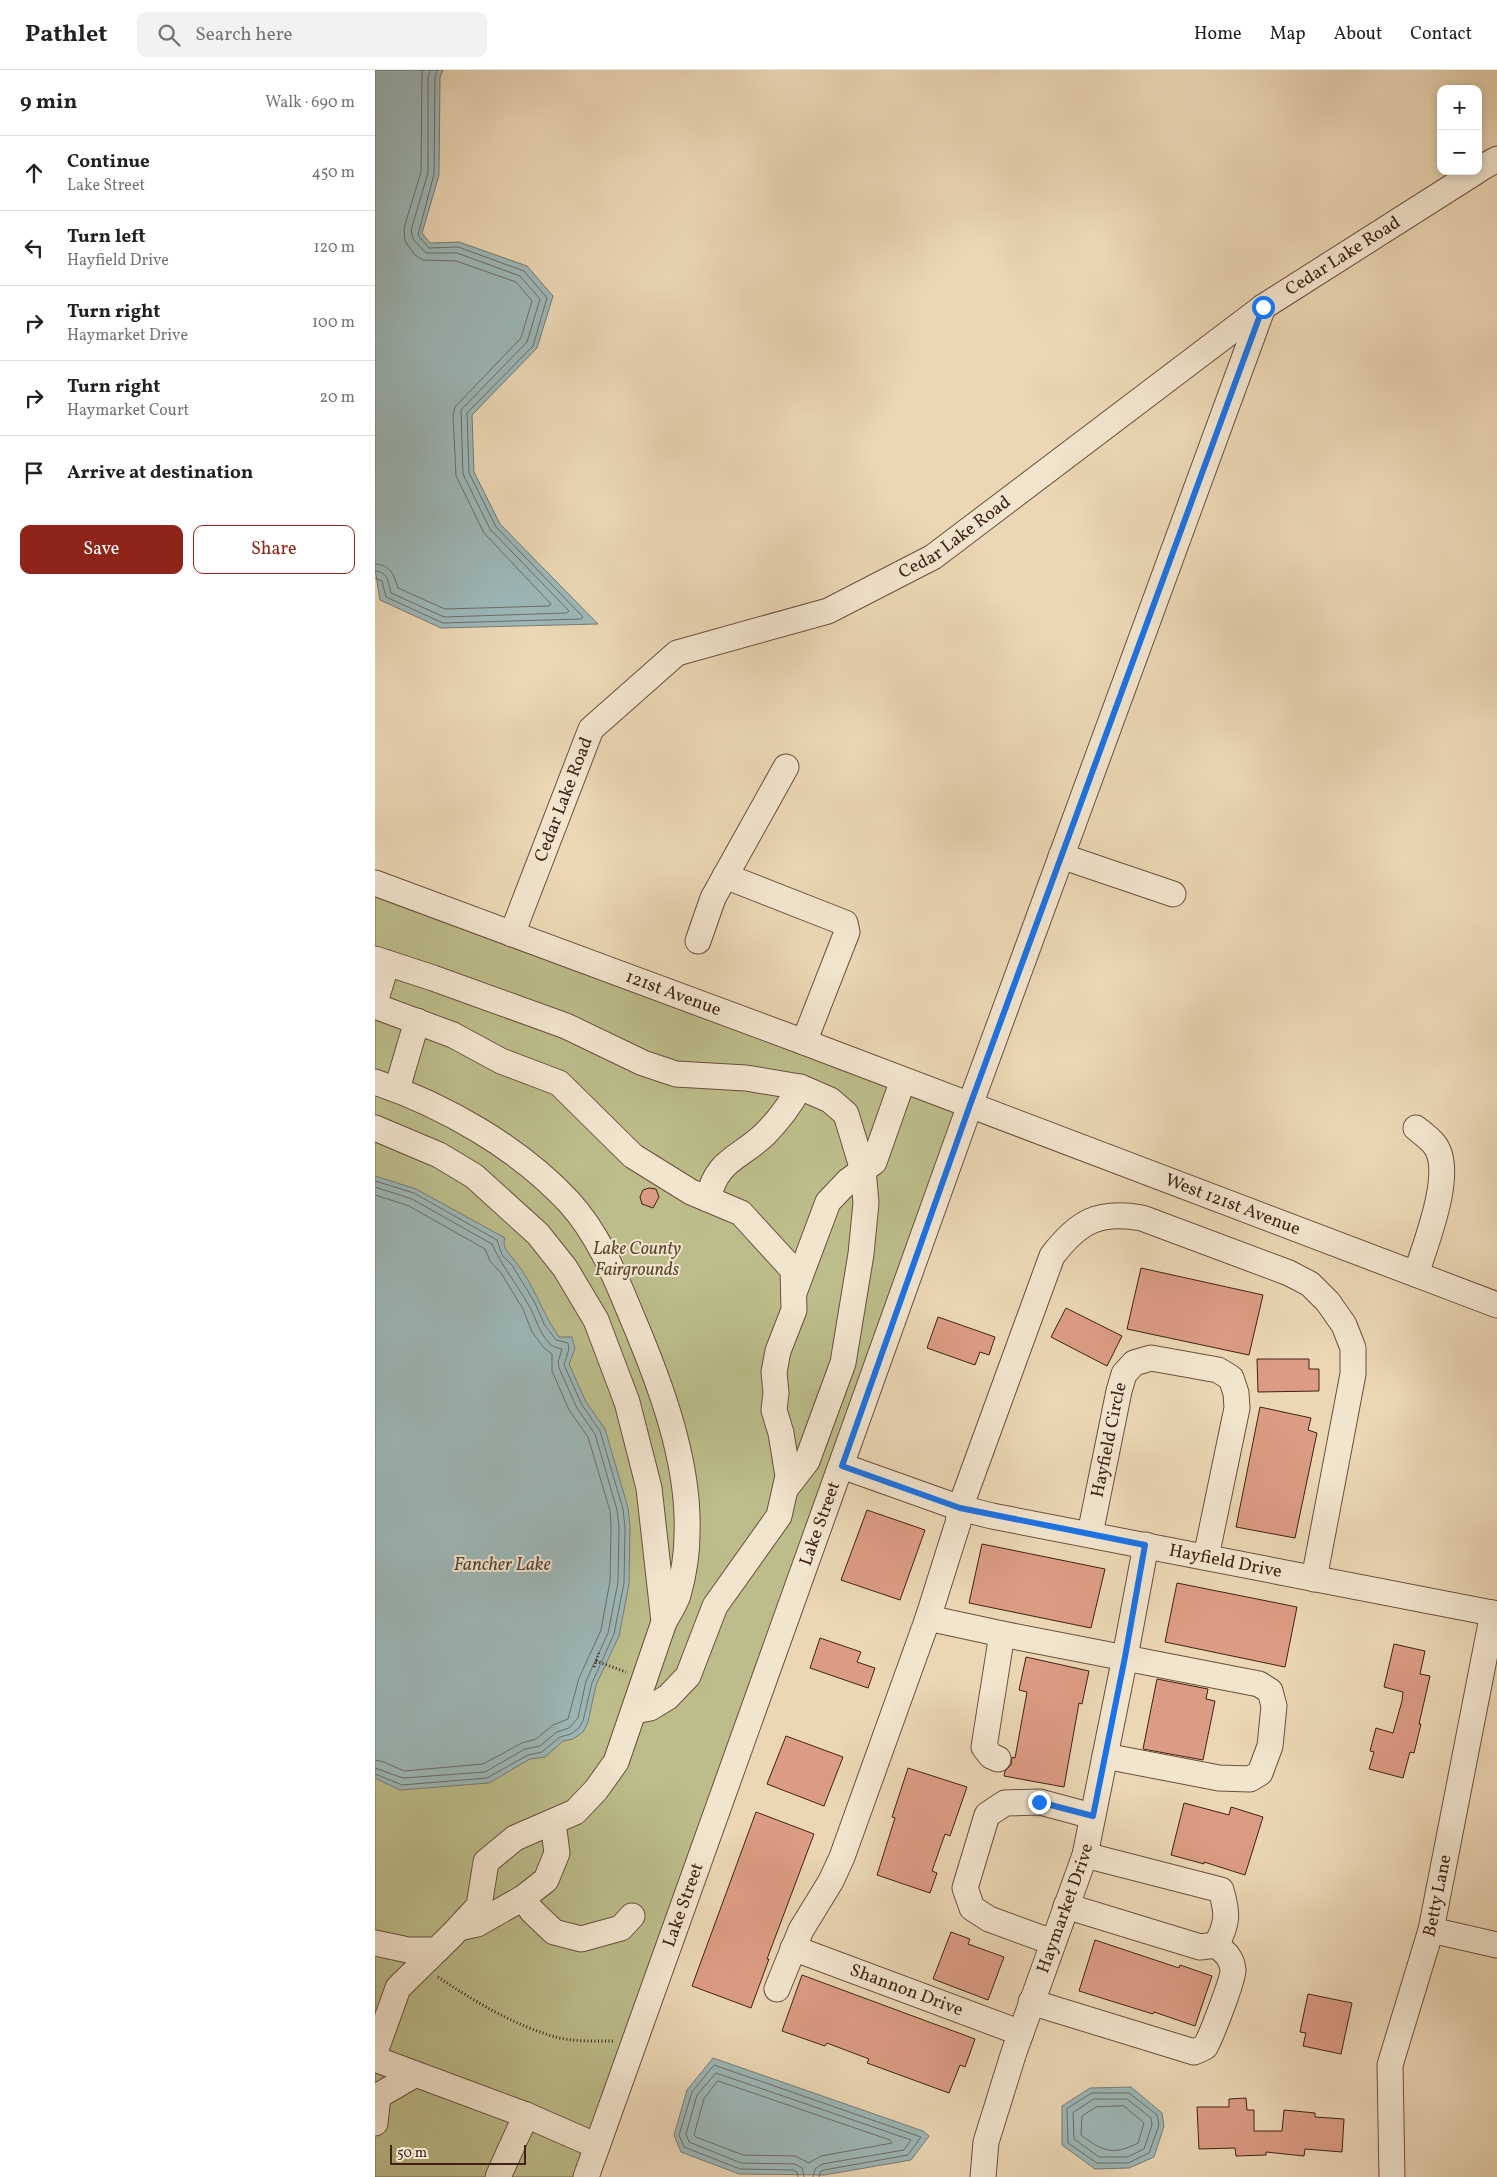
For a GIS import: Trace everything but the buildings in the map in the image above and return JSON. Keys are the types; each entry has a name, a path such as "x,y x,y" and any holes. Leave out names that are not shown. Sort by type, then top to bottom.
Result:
{"street":[{"name":"Cedar Lake Road","path":"512,934 591,729 677,653 828,611 933,558 1263,307 1489,164"},
{"name":"Lake Street","path":"586,2177 970,1105 1263,307"},
{"path":"698,941 713,898 786,767"},
{"path":"1061,856 1173,894"},
{"path":"725,876 845,923 847,932 804,1042"},
{"name":"121st Avenue","path":"375,884 970,1105"},
{"path":"375,1002 381,961 566,1026 643,1063 676,1074 746,1078 799,1087 830,1100 846,1114 863,1170 866,1203 861,1254 843,1362 807,1461 786,1488"},
{"path":"375,1006 453,1035 501,1061 559,1083 581,1102 633,1156 691,1192 741,1213 793,1270 794,1310 778,1351 773,1372 776,1393 774,1410 781,1433 788,1476 779,1516 715,1606 688,1676 668,1697 650,1708 634,1711"},
{"path":"375,2052 398,1988 479,1906 486,1862 515,1838 575,1812 601,1783 616,1762 664,1622 677,1596 687,1535 685,1501 672,1428 661,1391 630,1312 600,1244 570,1203 545,1177 505,1147 453,1116 386,1085 417,1022"},
{"path":"794,1292 828,1202 848,1181 874,1162 903,1080"},
{"path":"708,1199 712,1183 725,1164 764,1135 786,1111 799,1087"},
{"name":"West 121st Avenue","path":"970,1105 1497,1305"},
{"path":"375,1128 439,1155 474,1176 539,1234 565,1268 596,1320 627,1402 649,1488 664,1622"},
{"path":"1416,1274 1440,1196 1441,1166 1435,1145 1417,1128"},
{"path":"777,1989 801,1930 831,1881 842,1857 929,1618 958,1523 960,1508 1052,1256 1066,1238 1084,1223 1104,1216 1123,1214 1142,1218 1289,1273 1310,1284 1328,1302 1345,1325 1353,1348 1353,1374 1314,1578"},
{"path":"596,1320 607,1320 630,1312"},
{"name":"Hayfield Circle","path":"1090,1534 1119,1391 1125,1374 1134,1363 1151,1358 1218,1370 1231,1378 1237,1393 1237,1408 1206,1557"},
{"name":"Hayfield Drive","path":"842,1466 960,1508 1495,1613"},
{"name":"Haymarket Drive","path":"983,2177 986,2142 1031,2002 1085,1855 1125,1657 1145,1545"},
{"name":"Betty Lane","path":"1392,2177 1390,2065 1431,1930 1495,1613"},
{"path":"929,1618 1259,1684 1270,1691 1274,1706 1270,1746 1260,1773 1250,1779 1219,1778 1105,1756"},
{"path":"998,1759 991,1756 984,1747 1002,1634"},
{"path":"1052,1942 989,1919 971,1908 965,1888 987,1815 1005,1803 1039,1802 1093,1816"},
{"path":"456,1929 477,1924 523,1898 546,1880 553,1868 557,1853 553,1822"},
{"path":"1085,1855 1221,1890 1227,1911 1224,1930 1216,1945"},
{"path":"523,1898 532,1912 555,1932 581,1939 621,1928 632,1916"},
{"path":"1031,2002 1194,2052 1205,2048 1211,2036 1233,1971 1229,1956 1216,1945 1200,1947 1066,1906"},
{"path":"1431,1930 1497,1945"},
{"path":"375,1943 408,1950 429,1958"},
{"name":"Shannon Drive","path":"793,1948 1021,2033"},
{"path":"375,2059 526,2115 597,2146"},
{"path":"375,2123 379,2096 415,2075"},
{"path":"498,2177 526,2115"}],"path":[{"path":"594,1667 599,1653"},
{"path":"596,1661 613,1667"},
{"path":"429,1958 485,2008 553,2036 589,2041 635,2042"}],"green space":[{"name":"Lake County Fairgrounds","path":"375,880 970,1105 583,2177 375,2177"}],"water":[{"path":"375,70 443,70 440,77 439,175 422,233 430,243 459,242 527,266 553,296 537,348 472,415 474,472 500,524 598,624 441,628 380,600 375,569"},
{"name":"Fancher Lake","path":"375,1176 416,1189 505,1238 505,1248 522,1270 559,1337 572,1337 575,1349 569,1364 586,1402 605,1429 628,1508 630,1526 629,1584 619,1636 596,1685 588,1722 583,1732 573,1739 563,1741 545,1757 530,1759 489,1783 400,1790 375,1778"},
{"path":"713,2058 923,2131 929,2136 911,2160 824,2175 739,2174 681,2152 674,2135 687,2090"},
{"path":"1131,2087 1162,2113 1164,2126 1154,2157 1129,2168 1095,2169 1062,2145 1062,2106 1090,2088"}],"route":[{"path":"1039,1802 1093,1816 1145,1545 992,1516 960,1508 842,1466 970,1105 1263,307"}]}
